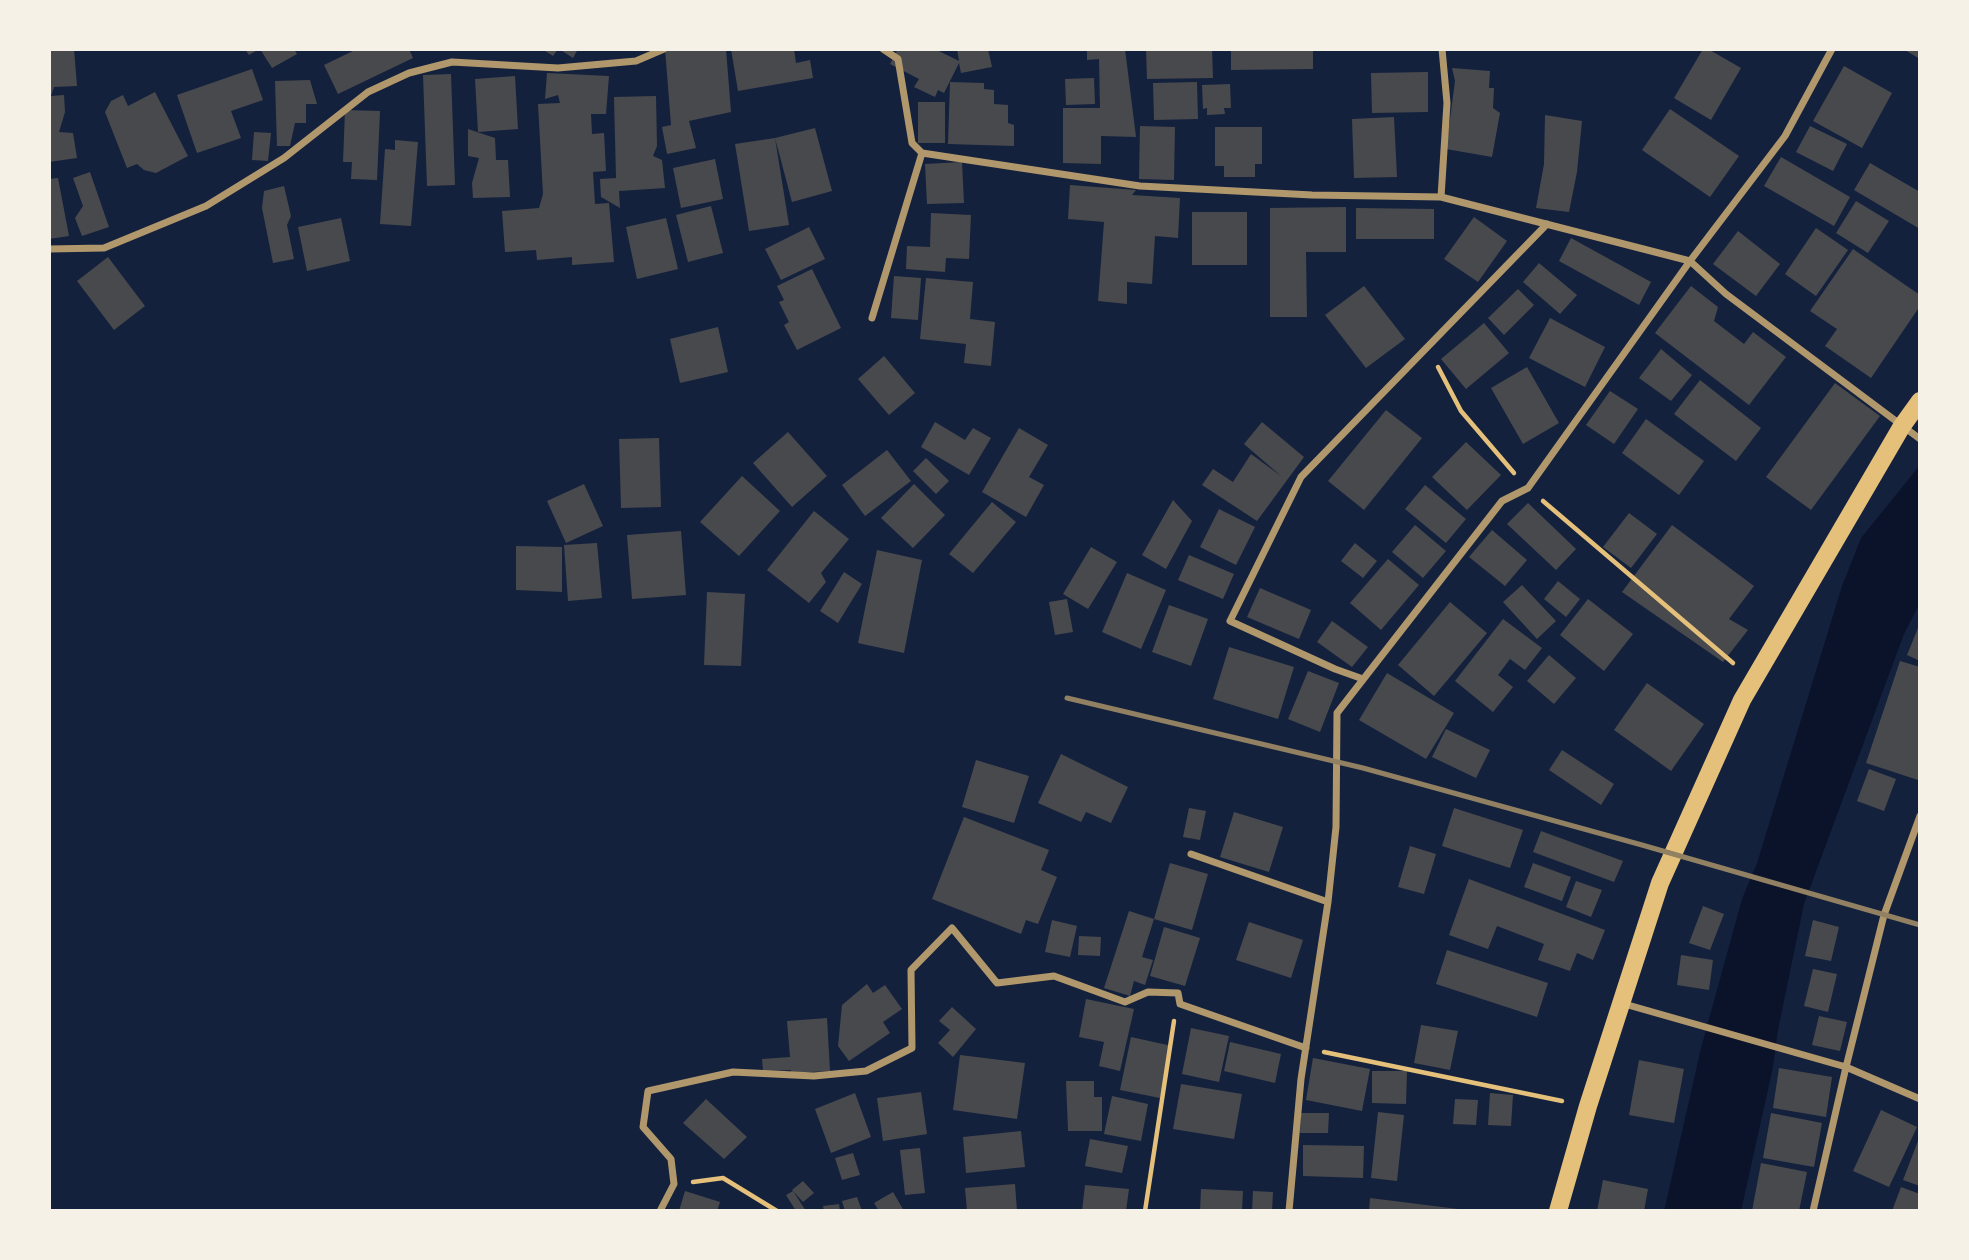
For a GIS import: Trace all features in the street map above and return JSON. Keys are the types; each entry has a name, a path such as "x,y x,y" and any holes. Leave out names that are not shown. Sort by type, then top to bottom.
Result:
{"main road":[{"path":"1558,1211 1588,1106 1660,883 1742,700 1902,426 1920,401"}],"street":[{"path":"49,249 104,248 206,206 284,158 369,92 409,73 452,62 558,68 636,61 664,49"},
{"path":"883,49 898,59 912,143 922,153 1140,186 1312,195 1441,197 1690,261 1726,294 1920,439"},
{"path":"1441,197 1447,103 1443,49"},
{"path":"1289,1211 1306,1048 1328,902 1336,827 1336,713 1502,501 1528,488 1690,261 1785,136 1832,49"},
{"path":"872,318 922,153"},
{"path":"1363,679 1230,621 1301,477 1547,224"},
{"path":"1813,1211 1884,915 1920,816"},
{"path":"1191,855 1328,902"},
{"path":"660,1211 674,1184 671,1159 643,1126 648,1091 733,1072 814,1076 866,1071 912,1048 911,970 952,928 997,982 1054,976 1125,1002 1148,992 1178,993 1180,1004 1306,1048"},
{"path":"1621,1003 1846,1067 1920,1099"}],"path":[{"path":"1428,347 1461,411 1528,488 1754,680"},
{"path":"1146,1211 1178,993"},
{"path":"1306,1048 1588,1106"},
{"path":"674,1184 723,1178 777,1211"}],"water":[{"path":"1920,465 1920,603 1904,634 1804,904 1773,1067 1741,1211 1664,1211 1701,1048 1742,899 1757,863 1842,586 1861,538"}],"building":[{"path":"49,49 74,49 77,86 54,87 51,96 64,95 65,112 59,132 73,133 77,158 49,162"},
{"path":"245,49 259,49 249,55"},
{"path":"260,49 294,49 297,54 272,68"},
{"path":"357,49 409,49 413,58 338,94 324,65"},
{"path":"542,49 558,49 553,56"},
{"path":"559,49 578,49 573,58"},
{"path":"665,49 726,49 731,112 689,121 696,148 667,154 662,127 671,125"},
{"path":"731,49 794,49 796,63 810,60 813,78 738,91"},
{"path":"898,49 935,49 959,61 957,49 988,49 992,67 961,73 959,63 944,93 938,90 935,97 914,87 919,79 890,64"},
{"path":"1087,49 1125,49 1136,137 1101,136 1101,164 1063,163 1063,108 1100,108 1099,59 1087,60"},
{"path":"1146,49 1212,49 1213,78 1147,79"},
{"path":"1231,49 1313,49 1313,69 1231,70"},
{"path":"1703,49 1708,49 1741,68 1711,120 1674,98"},
{"path":"1903,49 1920,49 1920,59"},
{"path":"1844,66 1892,93 1862,148 1813,121"},
{"path":"1452,68 1490,71 1489,88 1494,88 1493,108 1500,113 1492,157 1446,149 1455,81"},
{"path":"252,69 263,100 231,111 241,138 197,153 177,95"},
{"path":"1428,72 1428,112 1372,113 1371,73"},
{"path":"547,73 609,76 606,114 591,114 592,134 604,133 606,171 593,172 595,204 609,203 614,262 572,265 572,257 537,260 536,250 505,252 502,211 539,208 543,194 538,104 560,103 558,95 545,99"},
{"path":"451,74 455,185 427,186 423,75"},
{"path":"515,76 518,129 478,132 475,79"},
{"path":"1094,78 1095,104 1066,105 1065,79"},
{"path":"310,80 317,104 306,104 306,123 295,123 290,146 277,146 275,81"},
{"path":"950,82 984,83 984,89 994,90 994,104 1008,105 1008,123 1014,125 1014,146 948,144"},
{"path":"1197,82 1198,119 1154,120 1153,83"},
{"path":"1230,84 1231,108 1224,108 1225,114 1207,115 1207,108 1203,109 1202,85"},
{"path":"155,92 188,156 156,173 144,170 137,164 127,168 105,112 111,101 123,95 128,106"},
{"path":"656,96 657,146 653,156 662,160 665,188 619,191 620,208 601,197 600,179 616,178 614,97"},
{"path":"918,102 945,102 945,143 918,143"},
{"path":"1670,109 1739,156 1710,197 1642,150"},
{"path":"345,110 380,111 377,180 351,179 352,162 343,162"},
{"path":"1545,115 1582,121 1577,172 1569,212 1536,208 1544,164"},
{"path":"1394,117 1397,177 1354,178 1352,119"},
{"path":"1140,126 1175,127 1174,180 1139,179"},
{"path":"1810,126 1847,144 1833,171 1796,152"},
{"path":"1215,127 1262,127 1262,164 1255,164 1255,177 1224,177 1224,166 1215,166"},
{"path":"815,128 832,191 792,202 775,138"},
{"path":"468,129 495,138 496,160 508,160 510,197 473,198 472,183 479,158 468,156"},
{"path":"254,132 271,133 268,161 252,160"},
{"path":"775,138 789,225 749,231 735,144"},
{"path":"395,140 418,142 411,226 380,224 385,149 395,150"},
{"path":"1781,157 1850,197 1834,226 1764,186"},
{"path":"715,159 723,199 681,208 673,168"},
{"path":"962,162 964,203 927,204 925,164"},
{"path":"1870,163 1920,192 1920,229 1854,190"},
{"path":"90,172 109,227 82,236 75,218 83,206 73,178"},
{"path":"58,178 69,236 49,239 49,179"},
{"path":"1070,185 1136,190 1132,195 1180,198 1178,238 1155,236 1152,284 1127,282 1127,304 1098,301 1104,222 1068,219"},
{"path":"284,186 291,216 287,225 294,259 273,263 262,208 264,191"},
{"path":"1856,201 1889,221 1868,253 1836,233"},
{"path":"711,206 723,253 688,262 676,215"},
{"path":"1346,207 1346,252 1306,252 1307,317 1270,317 1270,208"},
{"path":"1356,208 1434,209 1434,239 1356,239"},
{"path":"1192,212 1247,212 1247,265 1192,265"},
{"path":"931,213 971,215 969,259 946,258 945,272 906,269 907,246 930,247"},
{"path":"1474,217 1507,241 1478,282 1444,259"},
{"path":"341,218 350,261 307,271 298,227"},
{"path":"666,218 678,269 637,279 626,227"},
{"path":"809,227 825,259 781,280 765,249"},
{"path":"1816,228 1848,250 1816,296 1785,274"},
{"path":"1738,231 1780,264 1756,296 1713,264"},
{"path":"1571,238 1651,282 1639,305 1559,261"},
{"path":"1853,249 1920,295 1920,306 1871,378 1825,346 1837,329 1810,311"},
{"path":"108,257 145,306 114,330 77,281"},
{"path":"1539,263 1577,295 1560,314 1523,282"},
{"path":"812,269 841,328 797,350 784,325 789,322 779,302 784,300 777,286"},
{"path":"894,276 921,278 918,320 891,318"},
{"path":"926,278 973,282 970,319 995,322 991,366 964,363 966,344 920,339"},
{"path":"1364,286 1405,339 1366,368 1325,315"},
{"path":"1691,286 1718,307 1714,321 1744,344 1753,332 1786,357 1749,405 1655,333"},
{"path":"1518,289 1534,305 1504,335 1488,318"},
{"path":"1550,318 1605,347 1585,387 1529,358"},
{"path":"1484,323 1509,353 1466,389 1441,359"},
{"path":"718,327 728,372 680,383 670,339"},
{"path":"1661,349 1692,375 1671,401 1639,378"},
{"path":"884,356 915,393 889,415 858,379"},
{"path":"1527,367 1559,423 1523,444 1491,388"},
{"path":"1700,380 1761,428 1736,461 1674,414"},
{"path":"1835,383 1880,416 1811,510 1766,477"},
{"path":"1610,391 1638,409 1614,444 1586,425"},
{"path":"1386,410 1422,438 1364,510 1328,481"},
{"path":"1646,419 1704,461 1679,495 1622,453"},
{"path":"935,422 965,440 973,428 991,438 969,475 921,447"},
{"path":"1262,422 1304,457 1257,521 1202,485 1213,469 1233,482 1251,454 1281,476 1244,444"},
{"path":"1019,428 1048,445 1029,477 1044,485 1026,517 982,492"},
{"path":"788,432 827,476 792,507 753,463"},
{"path":"659,438 661,507 621,508 619,439"},
{"path":"1466,442 1501,475 1467,510 1432,477"},
{"path":"887,450 911,481 865,516 842,485"},
{"path":"926,458 949,481 936,494 913,471"},
{"path":"742,476 780,511 739,556 700,522"},
{"path":"584,484 603,526 566,543 547,501"},
{"path":"914,484 945,515 913,548 881,518"},
{"path":"1425,485 1466,519 1446,543 1405,509"},
{"path":"1173,500 1192,521 1166,569 1142,555"},
{"path":"992,502 1016,522 973,573 949,554"},
{"path":"1528,503 1576,549 1556,570 1507,524"},
{"path":"1219,509 1255,527 1236,565 1200,547"},
{"path":"814,511 849,539 821,573 826,582 809,603 767,570"},
{"path":"1629,513 1657,534 1631,568 1603,547"},
{"path":"1415,525 1446,551 1423,578 1392,552"},
{"path":"1672,525 1754,586 1729,619 1748,630 1723,662 1622,592"},
{"path":"1492,530 1527,560 1505,586 1469,557"},
{"path":"681,531 686,595 632,599 627,535"},
{"path":"597,543 602,598 568,601 564,545"},
{"path":"1355,543 1377,561 1363,578 1341,561"},
{"path":"516,546 562,547 562,592 516,590"},
{"path":"1091,547 1117,562 1088,609 1063,594"},
{"path":"877,550 922,560 904,653 858,643"},
{"path":"1189,555 1234,574 1223,599 1178,580"},
{"path":"1388,559 1419,585 1381,630 1350,603"},
{"path":"844,572 862,584 838,623 820,611"},
{"path":"1127,573 1166,590 1141,649 1102,632"},
{"path":"1558,581 1580,599 1566,617 1544,599"},
{"path":"1522,585 1556,621 1537,639 1503,602"},
{"path":"1260,588 1311,610 1299,639 1247,617"},
{"path":"707,592 745,594 741,666 704,665"},
{"path":"1067,599 1073,632 1055,635 1049,602"},
{"path":"1588,599 1633,634 1604,671 1560,635"},
{"path":"1450,602 1487,633 1434,696 1398,665"},
{"path":"1169,605 1208,619 1191,666 1152,652"},
{"path":"1503,619 1542,648 1525,670 1510,659 1498,675 1513,687 1493,712 1455,681"},
{"path":"1332,621 1368,647 1352,667 1317,642"},
{"path":"1920,623 1920,661 1907,655"},
{"path":"1229,647 1294,667 1278,719 1213,699"},
{"path":"1549,655 1576,678 1554,704 1527,681"},
{"path":"1900,661 1920,667 1918,780 1866,763"},
{"path":"1308,671 1339,683 1320,732 1288,719"},
{"path":"1387,673 1454,713 1426,759 1359,720"},
{"path":"1647,683 1704,724 1671,771 1614,730"},
{"path":"1446,729 1490,750 1476,778 1432,757"},
{"path":"1562,750 1614,784 1601,805 1549,770"},
{"path":"1061,754 1128,787 1111,823 1086,812 1081,822 1038,803"},
{"path":"976,760 1029,776 1014,823 962,807"},
{"path":"1869,769 1896,779 1884,811 1857,801"},
{"path":"1189,808 1206,811 1200,840 1183,837"},
{"path":"1454,808 1523,830 1510,868 1442,846"},
{"path":"1234,812 1283,827 1269,872 1220,857"},
{"path":"964,817 1049,850 1041,870 1057,877 1038,924 1026,920 1021,934 932,899"},
{"path":"1541,831 1623,861 1614,882 1533,852"},
{"path":"1410,846 1436,854 1424,894 1398,887"},
{"path":"1170,863 1208,874 1192,930 1154,919"},
{"path":"1533,863 1571,877 1562,901 1524,887"},
{"path":"1469,879 1605,930 1593,960 1577,953 1570,971 1538,960 1544,944 1497,926 1488,949 1449,935"},
{"path":"1576,881 1602,890 1591,917 1566,907"},
{"path":"1703,906 1724,914 1710,950 1689,943"},
{"path":"1129,911 1154,919 1142,957 1153,960 1145,985 1134,981 1130,996 1104,988"},
{"path":"1052,920 1077,926 1070,957 1045,952"},
{"path":"1813,920 1839,927 1831,961 1805,956"},
{"path":"1249,922 1303,940 1291,978 1236,960"},
{"path":"1164,927 1200,938 1185,986 1150,976"},
{"path":"1079,936 1101,937 1100,956 1078,955"},
{"path":"1447,950 1548,983 1537,1017 1436,984"},
{"path":"1681,955 1713,960 1709,990 1677,985"},
{"path":"1813,969 1837,974 1828,1012 1804,1006"},
{"path":"867,984 873,993 885,985 902,1009 883,1022 890,1033 849,1061 838,1046 842,1005"},
{"path":"1086,999 1134,1009 1120,1071 1099,1066 1104,1042 1079,1037"},
{"path":"952,1007 976,1029 953,1057 938,1043 950,1030 939,1021"},
{"path":"1819,1016 1847,1022 1840,1051 1812,1045"},
{"path":"827,1018 830,1071 763,1071 762,1059 790,1057 787,1021"},
{"path":"1421,1025 1458,1031 1450,1070 1414,1063"},
{"path":"1191,1028 1229,1036 1219,1082 1182,1074"},
{"path":"1131,1037 1172,1046 1160,1098 1120,1090"},
{"path":"1230,1042 1281,1054 1275,1083 1224,1071"},
{"path":"960,1055 1025,1063 1017,1119 953,1110"},
{"path":"1313,1058 1370,1069 1362,1111 1306,1100"},
{"path":"1639,1060 1684,1069 1674,1123 1629,1115"},
{"path":"1779,1068 1832,1077 1826,1117 1773,1108"},
{"path":"1372,1071 1407,1071 1406,1104 1372,1103"},
{"path":"1066,1081 1094,1081 1094,1097 1102,1097 1102,1131 1068,1131"},
{"path":"1181,1084 1242,1094 1234,1139 1173,1129"},
{"path":"921,1092 927,1134 883,1141 877,1098"},
{"path":"855,1093 871,1137 831,1153 815,1109"},
{"path":"1490,1093 1513,1095 1511,1126 1488,1125"},
{"path":"1112,1096 1148,1104 1141,1141 1104,1134"},
{"path":"706,1099 747,1137 724,1159 683,1123"},
{"path":"1455,1099 1478,1100 1476,1125 1453,1124"},
{"path":"1881,1110 1917,1127 1889,1187 1853,1171"},
{"path":"1378,1112 1404,1115 1397,1181 1371,1178"},
{"path":"1301,1113 1329,1113 1328,1133 1300,1133"},
{"path":"1771,1113 1822,1123 1814,1167 1763,1158"},
{"path":"1021,1131 1025,1167 966,1173 963,1137"},
{"path":"1090,1139 1128,1146 1122,1173 1085,1166"},
{"path":"1918,1141 1920,1142 1920,1186 1903,1180"},
{"path":"1303,1145 1364,1146 1363,1178 1303,1176"},
{"path":"920,1148 925,1193 905,1195 900,1150"},
{"path":"853,1153 860,1175 842,1180 835,1158"},
{"path":"1761,1163 1807,1172 1799,1211 1752,1211"},
{"path":"1603,1180 1648,1189 1644,1211 1597,1211"},
{"path":"803,1181 814,1193 803,1202 792,1190"},
{"path":"1015,1184 1017,1211 967,1211 965,1188"},
{"path":"1085,1185 1129,1189 1126,1211 1082,1211"},
{"path":"1901,1187 1920,1194 1920,1211 1892,1211"},
{"path":"1201,1189 1243,1191 1242,1211 1200,1211"},
{"path":"685,1191 720,1202 717,1211 679,1211"},
{"path":"793,1191 806,1211 796,1211 786,1195"},
{"path":"1253,1191 1273,1192 1272,1211 1252,1211"},
{"path":"893,1192 904,1211 879,1211 874,1203"},
{"path":"857,1197 862,1211 845,1211 842,1201"},
{"path":"1370,1198 1458,1209 1458,1211 1369,1211"},
{"path":"839,1204 840,1211 824,1211 823,1206"}],"railway":[{"path":"1067,698 1363,768 1920,925"}]}
